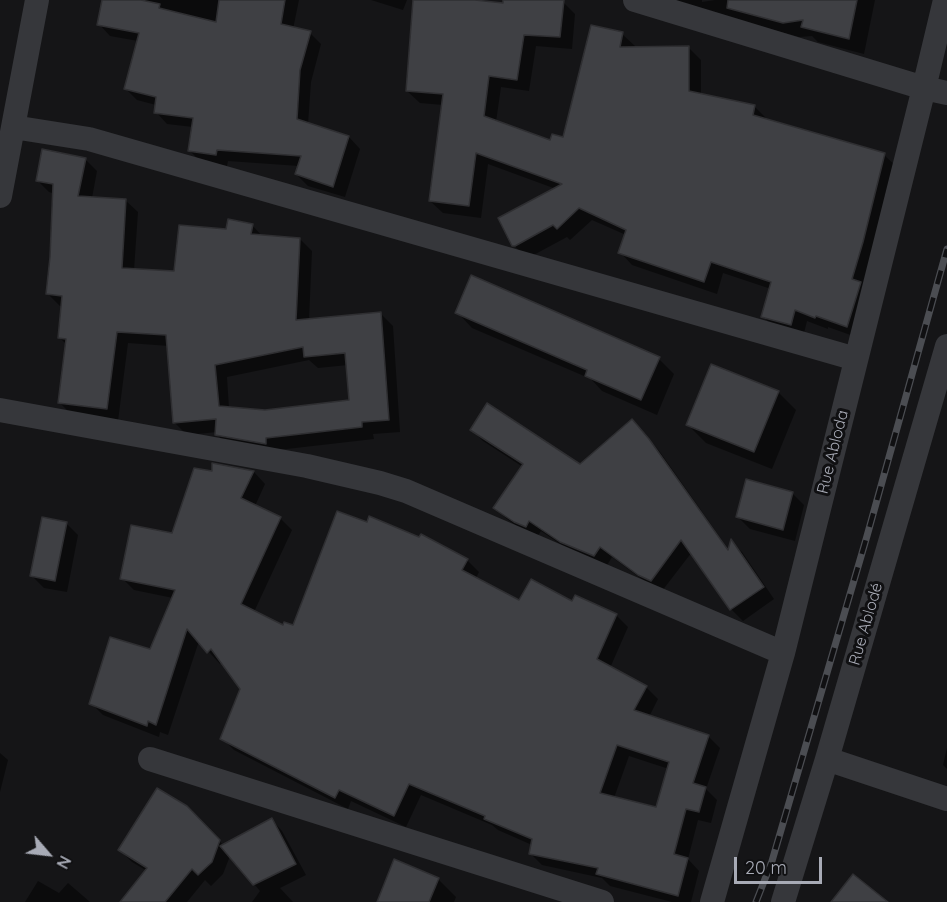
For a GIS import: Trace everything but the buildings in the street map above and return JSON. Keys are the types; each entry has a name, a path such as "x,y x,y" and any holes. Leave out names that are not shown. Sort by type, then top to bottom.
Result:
{"street":[{"path":"0,196 37,0"},
{"path":"635,0 936,91"},
{"name":"Rue Abloda","path":"712,902 783,653 856,359 936,91 945,0"},
{"path":"12,127 89,139 856,359"},
{"name":"Rue Ablodé","path":"783,902 947,346"},
{"path":"0,410 307,466 406,491 783,653"},
{"path":"150,759 602,902"},
{"path":"826,759 947,799"}],"railway":[{"path":"756,902 772,861 867,536 947,249"}]}
